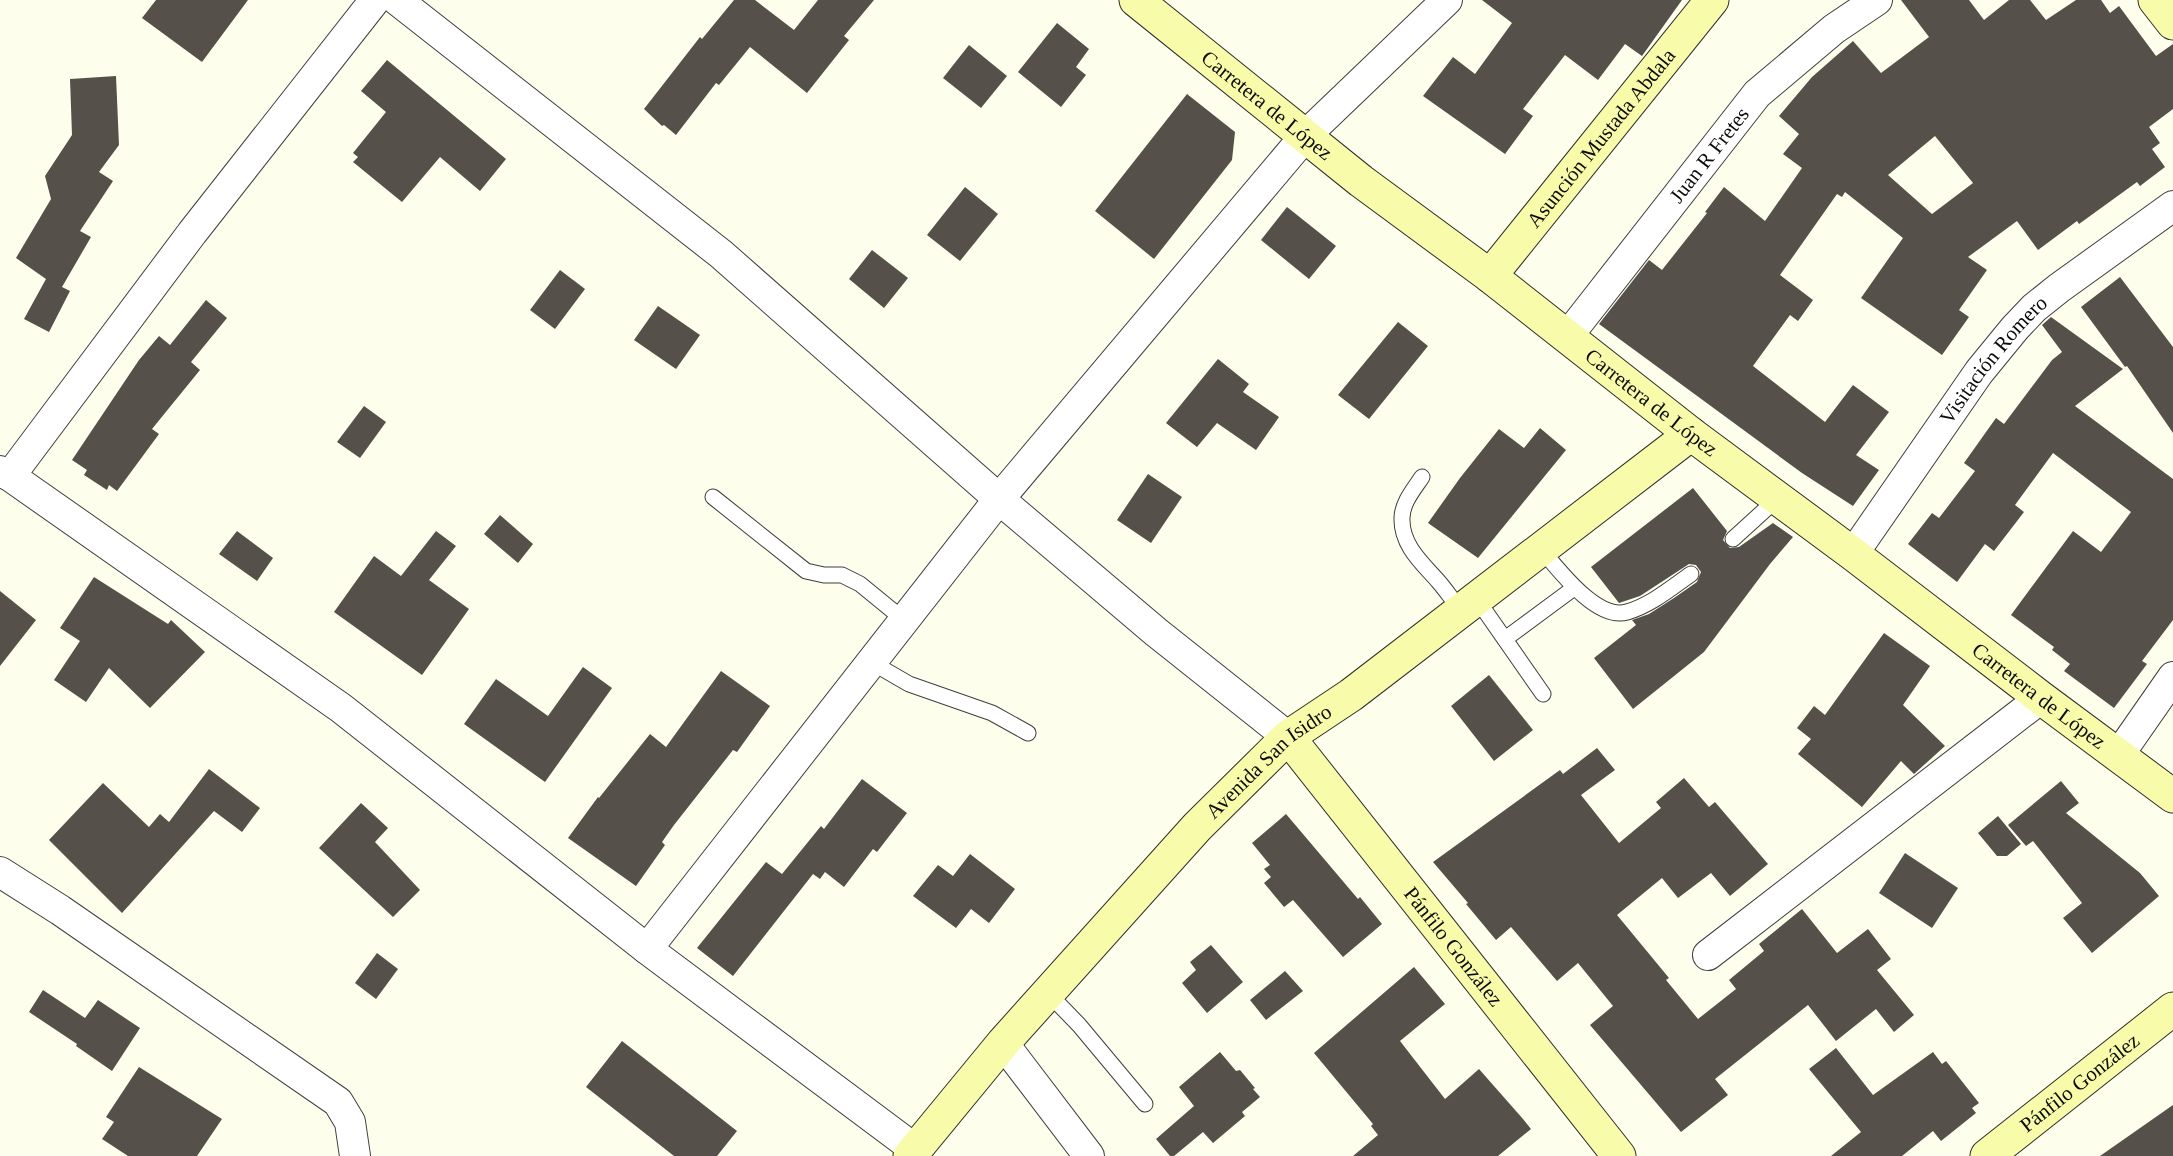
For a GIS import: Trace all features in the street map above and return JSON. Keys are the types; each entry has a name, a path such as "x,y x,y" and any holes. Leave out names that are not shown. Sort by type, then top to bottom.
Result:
{"main road":[{"name":"Carretera de López","path":"1136,0 1361,181 1490,276 1691,434 2173,796"},
{"name":"Asunción Mustada Abdala","path":"1490,276 1712,0"},
{"path":"2156,0 2173,23"},
{"name":"Avenida San Isidro","path":"913,1153 1003,1043 1197,827 1288,737 1351,695 1691,434"},
{"name":"Pánfilo González","path":"1288,737 1619,1156"},
{"name":"Pánfilo González","path":"1987,1156 2022,1144 2173,1009"}],"street":[{"path":"375,0 5,474 341,708 647,949 913,1153"},
{"path":"397,0 721,254 999,499 1156,632 1288,737"},
{"path":"647,949 999,499 1306,135 1447,0"},
{"name":"Juan R Fretes","path":"1567,337 1757,94 1834,29 1877,0"},
{"name":"Visitación Romero","path":"1853,554 1979,372 2015,328 2034,308 2059,288 2173,206"},
{"path":"2118,756 2173,677"},
{"path":"1708,955 2041,698"},
{"path":"0,872 60,910 338,1102 350,1122 355,1156"},
{"path":"1003,1043 1089,1156"}],"lane":[{"path":"1422,477 1408,497 1402,517 1406,537 1415,557 1438,581 1468,604 1504,639 1543,694"},
{"path":"713,497 806,571 824,575 842,575 860,584 904,620"},
{"path":"1733,539 1778,498"},
{"path":"1540,549 1574,588 1598,608 1624,614 1648,604 1691,574"},
{"path":"1504,639 1574,588"},
{"path":"872,662 909,684 992,713 1028,733"},
{"path":"1048,993 1079,1025 1145,1104"}],"building":[{"path":"156,0 248,0 202,62 142,18"},
{"path":"734,0 755,0 794,30 818,0 874,0 844,36 849,40 807,93 750,47 719,85 716,83 676,135 664,125 662,126 644,109 700,37 702,39"},
{"path":"1482,0 1682,0 1642,56 1625,44 1598,80 1565,55 1523,109 1533,116 1505,154 1423,96 1453,57 1475,74 1512,23"},
{"path":"1901,0 1969,0 1984,20 2009,0 2030,0 2046,20 2076,0 2101,0 2110,13 2119,6 2156,56 2173,44 2173,109 2149,127 2160,143 2152,149 2165,167 2140,186 2137,182 2079,224 2077,221 2038,250 2017,221 1968,257 1987,270 1959,310 1969,317 1942,355 1861,298 1903,238 1845,192 1842,197 1837,194 1780,275 1813,300 1798,321 1790,315 1753,366 1825,422 1853,385 1889,412 1856,455 1879,470 1853,506 1802,473 1599,324 1649,260 1662,270 1707,213 1705,212 1724,187 1765,221 1802,168 1783,154 1799,134 1779,116 1812,77 1853,41 1881,73 1929,37","holes":["1935,136 1973,183 1932,214 1888,175"]},
{"path":"1057,23 1089,49 1076,67 1086,75 1061,107 1018,72"},
{"path":"969,45 1007,76 981,108 943,78"},
{"path":"387,60 506,159 480,191 440,157 402,202 353,162 358,157 353,153 386,112 361,91"},
{"path":"116,76 119,145 99,172 113,181 80,231 91,237 62,287 70,291 49,332 24,319 46,279 16,258 51,199 45,176 72,135 70,79"},
{"path":"1187,94 1235,132 1232,160 1154,259 1095,211"},
{"path":"965,187 998,214 960,261 927,235"},
{"path":"1287,207 1336,246 1309,279 1261,240"},
{"path":"872,250 908,278 884,308 849,279"},
{"path":"560,270 585,289 555,329 530,310"},
{"path":"2120,277 2173,347 2173,433 2127,366 2125,367 2081,307"},
{"path":"206,300 227,318 191,362 200,370 152,429 159,434 117,491 109,485 107,490 84,475 87,470 72,460 139,360 159,336 170,345"},
{"path":"658,306 700,335 676,369 634,340"},
{"path":"2051,317 2123,369 2075,406 2173,479 2173,620 2142,661 2147,664 2114,708 2064,671 2070,664 2052,650 2054,647 2011,615 2073,531 2101,552 2131,512 2053,453 2015,505 2024,512 1994,551 1985,544 1957,582 1908,544 1932,513 1939,518 1975,471 1964,463 1996,418 2004,424 2052,360 2062,352 2042,325"},
{"path":"1398,322 1428,346 1369,419 1338,395"},
{"path":"1218,359 1249,384 1243,392 1279,417 1256,450 1217,423 1197,447 1166,423"},
{"path":"364,406 386,422 360,458 337,442"},
{"path":"1540,428 1566,450 1478,558 1428,523 1499,429 1524,448"},
{"path":"1148,474 1182,497 1151,543 1117,520"},
{"path":"1693,488 1727,531 1723,540 1730,548 1739,547 1773,523 1793,537 1704,652 1633,709 1594,658 1636,625 1632,620 1649,614 1697,582 1701,572 1696,565 1689,564 1640,596 1619,603 1591,567"},
{"path":"500,515 533,544 518,563 484,534"},
{"path":"237,531 273,558 257,581 219,554"},
{"path":"436,531 456,546 429,580 469,609 422,675 334,612 374,556 401,576"},
{"path":"94,577 168,624 171,620 205,652 150,708 109,668 86,702 54,680 80,641 60,628"},
{"path":"0,591 36,620 0,666"},
{"path":"1884,633 1930,666 1903,705 1945,746 1914,774 1901,761 1862,807 1798,754 1811,739 1797,728 1814,706 1825,715"},
{"path":"583,667 612,688 545,782 464,724 496,679 548,716"},
{"path":"721,671 770,706 737,752 733,750 674,825 662,842 665,845 636,886 568,838 598,797 650,734 666,747"},
{"path":"1489,675 1533,730 1494,761 1451,706"},
{"path":"1597,748 1615,770 1581,795 1619,843 1661,808 1656,802 1684,778 1709,807 1715,802 1768,864 1730,896 1711,873 1678,898 1662,878 1617,915 1669,978 1666,980 1698,1019 1736,989 1729,980 1764,951 1759,944 1802,909 1837,953 1868,929 1891,959 1877,970 1914,1015 1894,1032 1876,1009 1836,1041 1808,1005 1715,1079 1728,1095 1681,1132 1590,1025 1613,1006 1578,963 1557,981 1511,927 1496,940 1433,862 1560,770 1563,774"},
{"path":"209,769 260,808 242,832 214,811 122,913 49,840 103,783 149,827 160,814 169,822"},
{"path":"862,779 907,813 877,852 873,849 844,887 825,872 820,879 813,874 733,976 697,948 766,862 782,874 821,826 824,829"},
{"path":"2061,781 2079,803 2066,813 2140,873 2159,896 2092,953 2063,918 2082,903 2033,841 2026,846 2008,825"},
{"path":"361,803 388,828 375,842 420,890 393,917 319,848"},
{"path":"1286,814 1382,924 1343,957 1293,900 1284,907 1264,883 1271,877 1264,869 1270,865 1252,843"},
{"path":"1998,816 2021,844 2007,856 1997,856 1978,833"},
{"path":"1905,853 1958,888 1932,928 1879,893"},
{"path":"970,854 1015,889 989,923 971,909 956,928 913,896 938,865 953,876"},
{"path":"1211,945 1243,982 1207,1013 1182,983 1196,970 1190,962"},
{"path":"377,953 398,969 376,999 355,983"},
{"path":"1414,967 1445,1004 1400,1041 1445,1099 1479,1069 1523,1119 1531,1129 1498,1156 1353,1156 1378,1135 1371,1126 1373,1124 1314,1053"},
{"path":"1285,971 1303,991 1266,1020 1250,1000"},
{"path":"43,990 85,1018 98,1000 140,1028 112,1071 29,1012"},
{"path":"622,1041 737,1131 717,1156 674,1156 586,1087"},
{"path":"1836,1048 1873,1095 1933,1052 1942,1064 1946,1061 1979,1103 1972,1108 1976,1113 1941,1141 1933,1131 1902,1156 1831,1156 1861,1132 1809,1069"},
{"path":"1220,1052 1236,1071 1240,1070 1260,1097 1242,1112 1245,1116 1213,1143 1203,1132 1174,1156 1170,1156 1156,1139 1194,1106 1179,1087"},
{"path":"139,1067 222,1119 197,1156 128,1156 102,1139 114,1122 106,1117"},
{"path":"2173,1105 2173,1156 2100,1156"}]}
